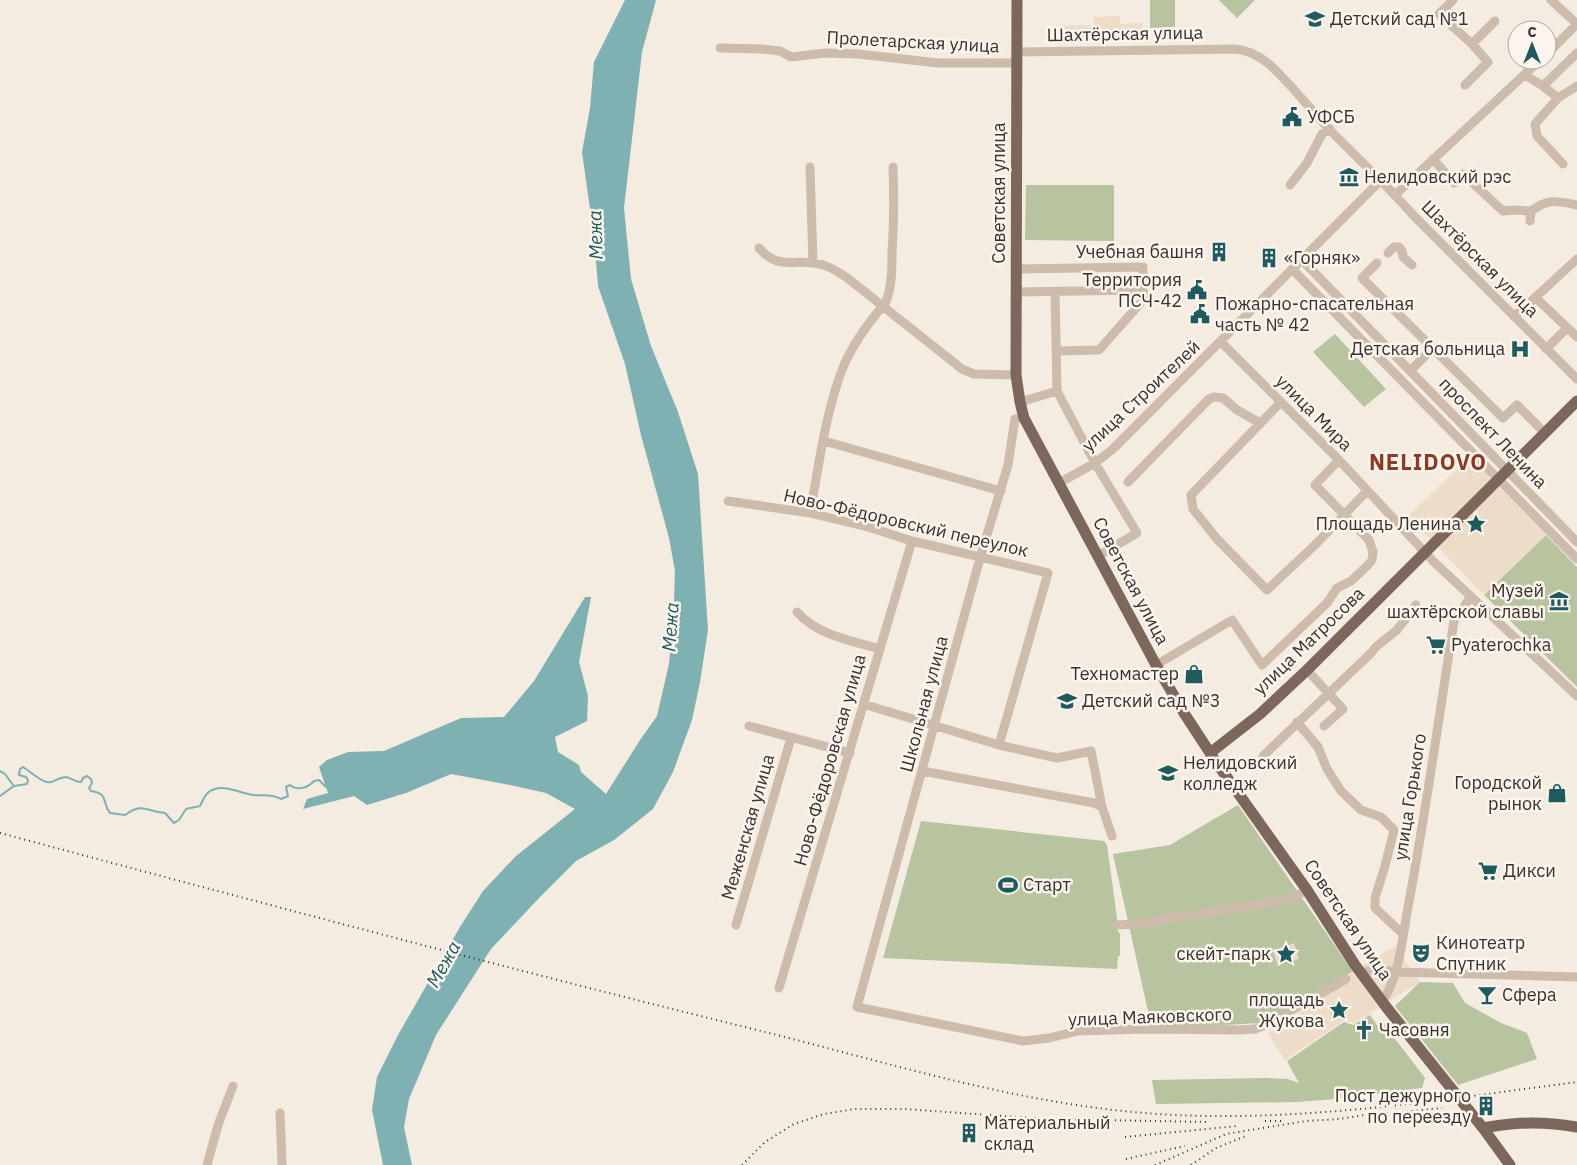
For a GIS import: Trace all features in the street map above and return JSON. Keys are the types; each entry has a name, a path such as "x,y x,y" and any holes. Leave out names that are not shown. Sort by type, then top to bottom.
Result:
{"main road":[{"name":"Советская улица","path":"1017,0 1016,375 1024,418 1156,665 1210,753 1382,1002 1483,1128 1510,1165"},
{"name":"улица Матросова","path":"1210,753 1260,714 1307,670 1577,401"},
{"path":"1483,1128 1521,1122 1550,1122 1577,1127"}],"street":[{"path":"1453,0 1439,14 1472,44 1488,62 1465,85"},
{"path":"1551,0 1577,24 1557,44"},
{"path":"1472,44 1494,21"},
{"name":"Пролетарская улица","path":"720,48 762,48 780,51 791,57 825,52 938,63 1017,57"},
{"name":"Шахтёрская улица","path":"1017,57 1235,48 1246,50 1269,64 1381,180"},
{"path":"1543,86 1577,53"},
{"path":"1381,180 1395,195 1531,70"},
{"path":"1525,76 1543,86 1558,98"},
{"path":"1562,164 1537,136 1535,124 1558,98 1577,86"},
{"path":"1290,185 1307,163 1322,134 1330,129"},
{"path":"1433,159 1454,183 1463,174 1503,211 1531,211 1543,202 1555,201 1577,205"},
{"path":"810,166 814,263"},
{"path":"810,513 827,420 842,369 854,346 888,295 892,274 894,167"},
{"name":"улица Строителей","path":"1059,483 1095,463 1113,448 1381,180"},
{"name":"Шахтёрская улица","path":"1395,195 1419,222 1577,379"},
{"path":"1530,221 1531,211"},
{"path":"1388,252 1394,247 1399,247 1403,257 1412,265"},
{"path":"759,248 767,257 781,262 814,263 831,267 962,368 974,374 1016,375"},
{"name":"проспект Ленина","path":"1302,260 1410,371 1577,559"},
{"path":"1514,317 1577,260"},
{"path":"1377,263 1362,278 1503,418 1520,402 1545,433"},
{"path":"1016,269 1143,267 1144,299 1099,350 1056,351"},
{"name":"проспект Ленина","path":"1292,269 1503,475 1577,542"},
{"path":"1016,292 1143,290"},
{"path":"1055,292 1057,391 1095,463 1137,533 1098,556"},
{"path":"1535,297 1577,337"},
{"path":"1546,349 1567,328"},
{"name":"улица Мира","path":"1221,342 1339,460 1470,598 1577,696"},
{"path":"1410,371 1433,348"},
{"path":"1020,402 1057,391"},
{"path":"1128,482 1208,399 1214,396 1223,398 1237,410 1260,424"},
{"path":"1281,402 1191,495 1193,509 1217,539 1267,590 1316,544 1367,491"},
{"name":"Школьная улица","path":"857,1007 980,558 1008,465 1015,419 1024,418"},
{"path":"824,441 1001,491"},
{"path":"1156,665 1232,620 1262,665 1326,603 1337,588 1351,581 1372,560 1372,546 1369,540 1314,485 1339,460"},
{"name":"Ново-Фёдоровский переулок","path":"728,501 810,513 868,527 912,541 1048,573 999,745"},
{"name":"Ново-Фёдоровская улица","path":"779,988 912,541"},
{"name":"улица Горького","path":"1382,1002 1390,991 1396,972 1414,874 1454,621 1470,598"},
{"path":"1263,756 1377,646 1397,630 1416,605"},
{"path":"797,612 805,621 826,634 880,649"},
{"path":"1307,670 1343,709 1324,726"},
{"path":"863,704 999,745 1057,758 1091,751 1102,807 1112,836"},
{"path":"1297,722 1318,747 1326,769 1341,791 1361,810 1381,817 1394,830 1375,898 1375,908 1403,934"},
{"path":"749,726 850,753"},
{"name":"Меженская улица","path":"736,925 791,738"},
{"path":"922,771 1094,803 1102,807"},
{"path":"1116,925 1137,924 1290,899 1306,890"},
{"path":"1361,973 1376,969 1396,972 1577,977"},
{"name":"улица Маяковского","path":"857,1007 1023,1041 1049,1038 1078,1031 1148,1029 1240,1030 1255,1029 1268,1024 1346,979"},
{"path":"207,1165 218,1125 233,1086"},
{"path":"280,1113 282,1165"}],"green space":[{"path":"1150,0 1175,0 1175,27 1150,28"},
{"path":"1219,0 1255,0 1237,18"},
{"path":"1026,185 1114,185 1114,241 1025,240"},
{"path":"1335,334 1386,389 1364,407 1313,352"},
{"path":"1546,535 1577,567 1577,687 1484,595"},
{"path":"1238,805 1355,975 1261,1023 1152,1029 1113,854 1170,845"},
{"name":"Старт","path":"921,821 1104,841 1107,845 1117,929 1120,934 1120,956 1118,956 1117,969 883,958"},
{"path":"1420,982 1453,983 1465,1003 1501,1023 1527,1033 1537,1059 1458,1085 1395,1006"},
{"path":"1370,1015 1377,1025 1383,1023 1425,1078 1422,1088 1297,1102 1156,1104 1152,1080 1266,1078 1288,1079 1299,1083 1287,1061 1344,1022 1353,1025"}],"shaded area":[{"path":"1120,16 1120,24 1142,23 1142,36 1060,38 1060,26 1094,25 1094,17"},
{"name":"Площадь Ленина","path":"1470,457 1546,535 1484,595 1408,516"},
{"name":"скейт-парк","path":"1294,943 1299,959 1277,964 1273,950"},
{"name":"площадь Жукова","path":"1395,946 1420,982 1354,1023 1343,1021 1285,1060 1268,1034 1318,1000 1346,975"}],"water":[{"name":"Межа","path":"625,0 656,0 642,52 624,208 631,279 651,346 678,412 698,474 708,630 700,682 692,720 673,772 653,809 614,840 576,861 491,949 436,1035 409,1099 404,1127 412,1165 383,1165 372,1110 377,1077 398,1035 460,927 483,891 516,856 575,809 546,793 451,774 406,793 367,805 354,796 303,809 307,799 328,793 319,767 327,760 348,752 384,751 461,718 504,717 534,681 585,597 591,597 579,662 588,696 587,721 555,737 558,752 579,765 581,772 606,794 657,716 669,664 675,571 669,538 641,435 625,364 598,286 594,237 582,152 590,108 594,62"}],"waterway":[{"path":"0,796 14,786 27,784 28,780 26,777 19,775 20,769 23,767 48,782 66,777 81,782 87,776 91,779 92,783 89,788 91,791 103,796 110,813 125,815 136,809 144,808 165,813 174,823 179,820 186,809 200,806 207,793 215,789 224,788 281,799 288,796 286,787 290,785 302,788 319,780 327,787"},
{"path":"0,771 5,774 13,785"}],"railway":[{"path":"0,833 470,957 942,1078 989,1089 1085,1106 1189,1116 1300,1114 1411,1104 1577,1082"},
{"path":"1372,1115 1442,1108"},
{"path":"742,1165 765,1142 794,1124 824,1114 855,1109 904,1109 1046,1119 1208,1122"},
{"path":"1155,1165 1226,1134 1306,1121 1339,1119 1377,1113"},
{"path":"1265,1121 1285,1121"},
{"path":"1125,1137 1237,1126"},
{"path":"1191,1165 1216,1148 1246,1136"},
{"path":"1126,1159 1185,1146"}],"place":[{"name":"Детский сад №1","path":"1315,19"},
{"name":"УФСБ","path":"1292,117"},
{"name":"Нелидовский рэс","path":"1349,177"},
{"name":"Учебная башня","path":"1219,252"},
{"name":"«Горняк»","path":"1269,258"},
{"name":"Территория ПСЧ-42","path":"1197,290"},
{"name":"Пожарно-спасательная часть № 42","path":"1200,314"},
{"name":"Детская больница","path":"1520,349"},
{"name":"Площадь Ленина","path":"1476,524"},
{"name":"Музей шахтёрской славы","path":"1559,601"},
{"name":"Pyaterochka","path":"1436,645"},
{"name":"Техномастер","path":"1194,674"},
{"name":"Детский сад №3","path":"1067,701"},
{"name":"Нелидовский колледж","path":"1168,773"},
{"name":"Городской рынок","path":"1557,793"},
{"name":"Дикси","path":"1488,871"},
{"name":"Старт","path":"1008,885"},
{"name":"Кинотеатр Спутник","path":"1421,953"},
{"name":"скейт-парк","path":"1286,954"},
{"name":"Сфера","path":"1487,995"},
{"name":"площадь Жукова","path":"1339,1010"},
{"name":"Часовня","path":"1364,1030"},
{"name":"Пост дежурного по переезду","path":"1486,1106"},
{"name":"Материальный склад","path":"969,1133"}],"district":[{"name":"NELIDOVO","path":"1428,462"}]}
